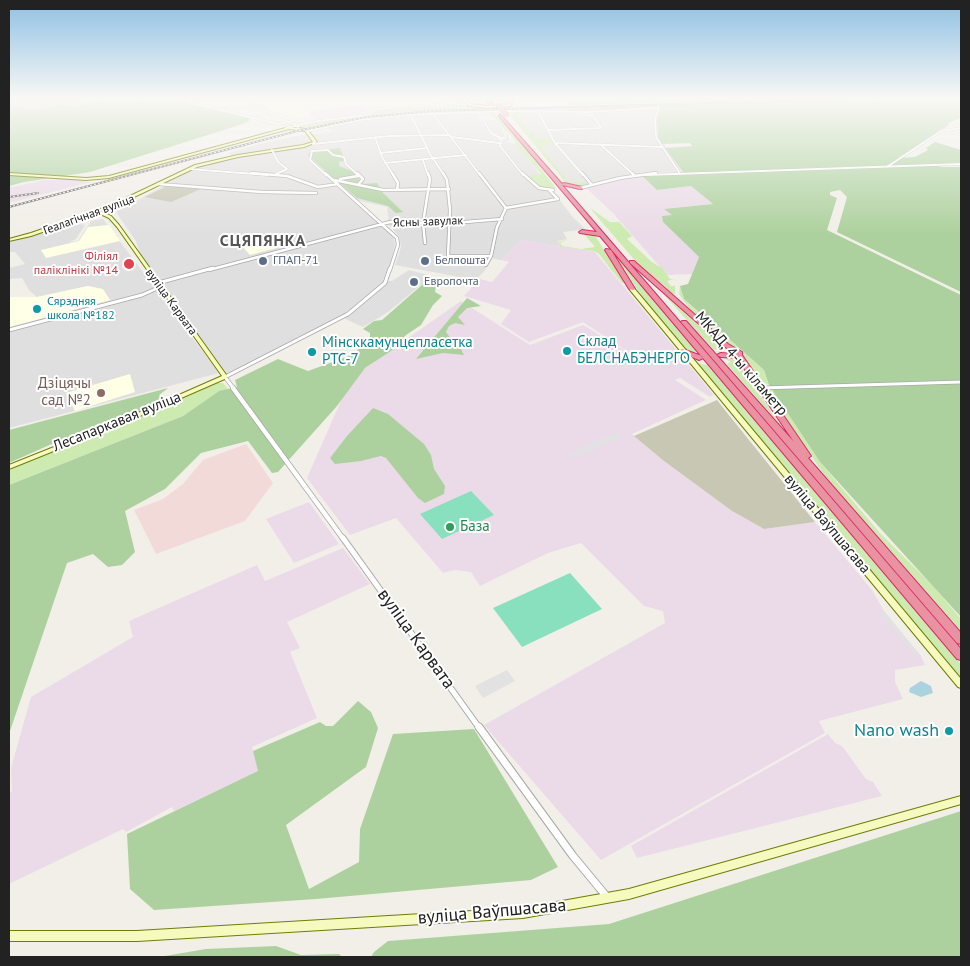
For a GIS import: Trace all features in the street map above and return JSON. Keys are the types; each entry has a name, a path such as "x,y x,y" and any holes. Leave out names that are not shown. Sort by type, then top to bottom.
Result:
{"highway":[{"path":"526,144 562,185"},
{"path":"530,144 590,220 588,229 582,232 600,234 601,239 632,289"},
{"path":"551,190 562,185 580,188"},
{"path":"551,190 569,194 580,188"},
{"name":"МКАД, 4-ы кіламетр","path":"590,220 600,234 828,487 861,532"},
{"name":"МКАД, 4-ы кіламетр","path":"590,220 632,262 704,349"},
{"path":"632,262 726,345 760,388 828,487"},
{"path":"682,351 699,358 691,362"},
{"name":"МКАД, 4-ы кіламетр","path":"719,366 861,532"},
{"path":"861,532 961,640"},
{"path":"861,532 961,656"}],"main road":[{"name":"вуліца Ваўпшасава","path":"9,936 137,936 472,917 523,913 608,899"}],"street":[{"path":"9,174 90,179 113,176 228,144"},
{"name":"Геалагічная вуліца","path":"9,240 102,212 200,165 272,150 313,144"},
{"path":"377,144 385,163 398,183 397,190"},
{"path":"425,144 433,159 446,176 449,189 448,256 491,256"},
{"path":"457,144 506,208"},
{"path":"500,144 522,174 539,188 551,190 558,199 506,208"},
{"path":"556,144 592,184"},
{"path":"600,144 634,176"},
{"path":"602,144 662,147"},
{"path":"661,144 679,172"},
{"path":"886,167 921,144"},
{"path":"304,146 312,150 328,150 333,155 344,157 346,164 363,180 358,185"},
{"path":"380,153 427,148"},
{"path":"270,175 287,170 278,162 272,150"},
{"path":"226,377 352,311 386,283 398,245 396,236 310,160 312,150"},
{"path":"385,163 466,155"},
{"path":"423,160 429,176 423,223 425,243"},
{"path":"580,188 634,176 679,172 961,164"},
{"path":"190,169 290,177 318,187 338,184"},
{"path":"333,180 358,176"},
{"path":"333,180 383,190 449,189"},
{"path":"160,185 262,192 316,193"},
{"path":"486,265 491,256 495,232 506,208"},
{"name":"вуліца Карвата","path":"102,212 118,226 475,719 496,752 573,856 608,899"},
{"name":"Ясны завулак","path":"9,330 142,295 159,285 383,224 393,222 449,223 502,219"},
{"name":"вуліца Ваўпшасава","path":"632,289 961,685"},
{"name":"Лесапаркавая вуліца","path":"9,467 226,377"},
{"path":"760,388 961,382"},
{"name":"вуліца Ваўпшасава","path":"608,899 961,800"}],"shaded area":[{"path":"516,144 572,216 585,229 563,232 567,239 558,241 560,247 522,240 501,260 488,259 486,269 476,280 395,265 401,247 399,236 389,225 387,207 355,200 339,184 336,185 393,236 395,244 392,259 383,280 392,281 409,270 432,276 388,312 363,327 341,317 228,376 142,259 136,241 116,212 192,170 234,157 228,153 256,145"},
{"path":"540,144 663,144 685,173 656,174 615,180 577,190 568,183 536,146"},
{"path":"641,175 657,190 691,186 713,204 666,209 673,215 663,222 699,257 692,274 667,275 612,212 586,188"},
{"path":"62,179 91,182 9,203 9,188 45,180"},
{"path":"167,186 201,189 171,202 145,197"},
{"path":"103,219 219,373 9,428 9,327 110,300 88,286 37,297 29,290 22,278 9,279 9,268 25,264 15,252 10,252 9,242 80,224 85,225 76,239 69,242 78,241 91,221"},
{"path":"109,225 120,241 46,258 41,250 79,241 88,227"},
{"path":"279,233 292,244 250,255 238,242"},
{"path":"522,240 594,251 714,395 710,397 680,378 675,380 706,400 632,434 664,461 732,511 764,529 815,522 872,590 884,611 921,656 925,665 895,670 895,682 903,699 819,721 825,733 601,860 484,725 665,623 663,611 644,606 581,543 548,553 480,586 471,572 455,570 443,573 396,518 350,535 307,478 351,378 461,301 530,345 583,325 636,357 583,322 529,342 501,324 511,310 464,296 480,279 492,282 509,262 501,260"},
{"path":"88,286 103,289 110,300 9,327 9,297 37,297"},
{"name":"Дзіцячы сад №2","path":"130,374 135,392 75,411 66,393"},
{"path":"717,400 815,522 764,529 732,511 664,461 634,436"},
{"path":"617,432 623,437 573,458 568,454"},
{"path":"246,444 273,483 245,521 156,554 134,510 163,499 183,484 203,460"},
{"path":"309,502 339,544 294,563 266,519"},
{"path":"343,548 370,584 287,622 300,648 290,652 317,718 252,747 259,771 174,811 172,807 126,832 123,829 9,884 9,793 12,791 11,768 31,697 133,637 129,621 257,565 265,581"},
{"path":"884,611 921,656 916,657 879,612"},
{"path":"507,670 515,681 483,698 475,686"},
{"path":"828,734 835,743 842,746 866,779 873,782 882,796 637,858 631,846"}],"green space":[{"path":"9,144 179,144 90,172 9,186"},
{"path":"516,144 523,144 556,188 541,189 527,176 541,174"},
{"path":"534,144 554,144 541,147 568,182 588,182 589,184 580,187 566,183"},
{"path":"690,144 920,144 898,158 915,157 928,150 926,148 932,144 942,144 961,150 961,163 938,167 961,167 961,292 837,232 847,197 840,190 830,192 830,195 837,198 827,230 961,295 961,617 820,462 769,385 764,370 684,299 680,286 688,284 699,257 663,222 662,216 672,215 664,209 713,204 691,186 657,190 641,175 684,173 665,148 693,146"},
{"path":"340,148 345,161 339,162 339,166 352,171 364,184 377,183 383,193 403,212 396,213 388,206 357,198 308,156 311,151"},
{"path":"589,207 610,222 619,222 632,236 627,239 652,262 662,268 670,279 674,279 667,281 671,286 675,286 675,294 672,294 663,284 653,278 632,257"},
{"path":"584,234 594,234 625,283 622,283 599,254 594,251 560,247 559,242 568,239 560,243 562,246 581,249 595,247"},
{"path":"614,254 697,352 686,352 644,299"},
{"path":"431,277 443,281 436,287 435,292 442,296 433,305 421,325 406,335 391,351 365,368 337,406 278,472 272,473 248,441 201,453 165,489 125,511 135,552 122,565 108,567 93,554 67,563 9,734 9,485 183,416 219,391 237,387 235,380 278,359 308,371 352,355 370,339 370,333 363,329 374,321 382,320"},
{"path":"680,286 684,299 690,305 764,370 769,385 760,381 728,343 689,308 679,294"},
{"path":"660,287 723,344 725,348 723,352 717,354 719,349 714,350 658,288"},
{"path":"467,298 481,306 467,308 458,317 465,325 455,323 449,326 446,332 454,343 458,343 464,355 443,353 416,359"},
{"path":"721,357 732,358 738,363 782,427 727,364 731,362"},
{"path":"703,360 700,364 708,365 961,664 961,679 697,366"},
{"path":"217,383 223,383 229,390 219,391 183,416 9,485 9,471 18,465 150,413"},
{"path":"168,388 159,395 162,398 127,418 54,443 9,463 9,430"},
{"path":"772,389 820,462 880,533 933,586 961,619 961,631 825,476 767,391"},
{"path":"373,408 388,414 424,444 431,455 434,469 445,486 444,494 425,503 418,498 386,458 381,456 335,464 330,458"},
{"name":"База","path":"471,491 494,515 442,539 420,514"},
{"path":"570,573 602,609 522,647 493,608"},
{"path":"358,701 371,712 378,728 366,767 286,825 309,889 359,862 360,829 393,734 474,729 558,867 531,880 316,899 154,910 130,889 127,834 258,771 253,751 320,722 326,726 333,726"},
{"path":"961,811 961,957 371,957 374,952 388,941 609,924"},
{"path":"276,946 301,955 339,954 342,957 159,957 206,949"}],"water":[{"path":"921,681 931,686 933,693 921,697 909,692 910,688"}],"railway":[{"path":"9,207 247,144"},
{"path":"9,197 38,193"}],"place":[{"name":"ГПАП-71","path":"263,261"},
{"name":"Белпошта","path":"425,261"},
{"name":"Філіял паліклінікі №14","path":"129,264"},
{"name":"Европочта","path":"414,282"},
{"name":"Сярэдняя школа №182","path":"37,309"},
{"name":"Склад БЕЛСНАБЭНЕРГО","path":"567,351"},
{"name":"Мінсккамунцепласетка РТС-7","path":"312,352"},
{"name":"Дзіцячы сад №2","path":"101,393"},
{"name":"База","path":"450,527"},
{"name":"Nano wash","path":"949,731"}],"district":[{"name":"СЦЯПЯНКА","path":"263,241"}]}
